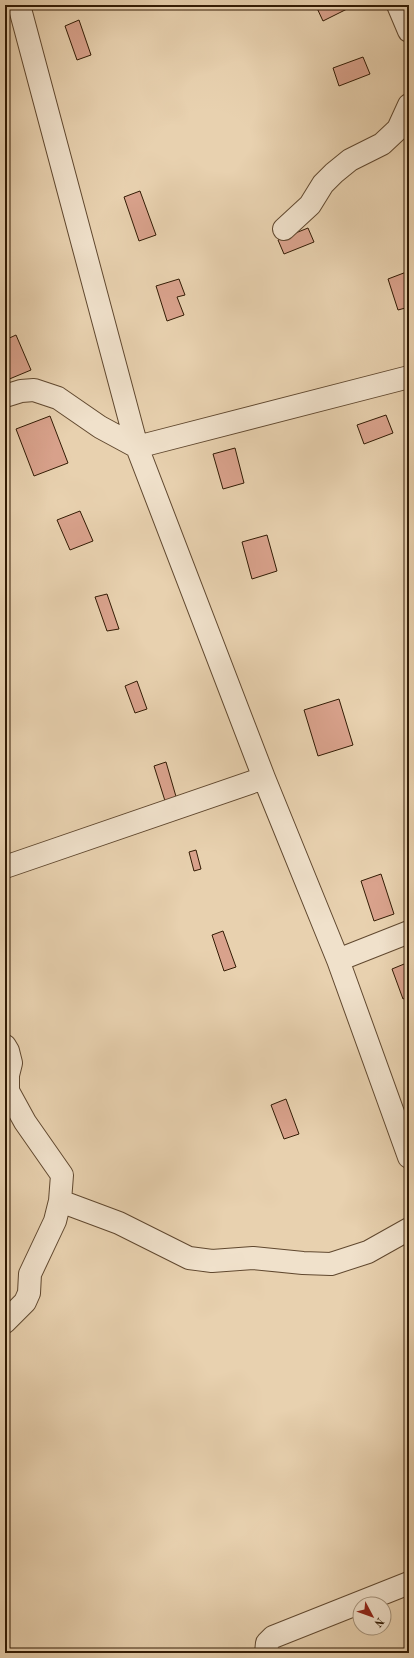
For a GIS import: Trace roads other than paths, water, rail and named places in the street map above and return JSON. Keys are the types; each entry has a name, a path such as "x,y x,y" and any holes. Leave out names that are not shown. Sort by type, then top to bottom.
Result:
{"street":[{"path":"19,5 137,447 264,778 338,960 409,1157"},
{"path":"398,5 409,30"},
{"path":"284,229 310,205 323,184 334,173 350,160 382,144 398,129 409,105"},
{"path":"5,396 21,391 34,390 58,398 100,427 137,447 409,377"},
{"path":"5,867 264,778"},
{"path":"338,960 409,932"},
{"path":"5,1046 12,1063 8,1075 8,1091 25,1122 62,1175 60,1201 55,1221 30,1274 29,1292 26,1302 5,1322"},
{"path":"60,1201 119,1223 189,1258 212,1261 253,1258 331,1264 368,1252 409,1229"},
{"path":"266,1653 267,1643 273,1637 409,1583"}]}
